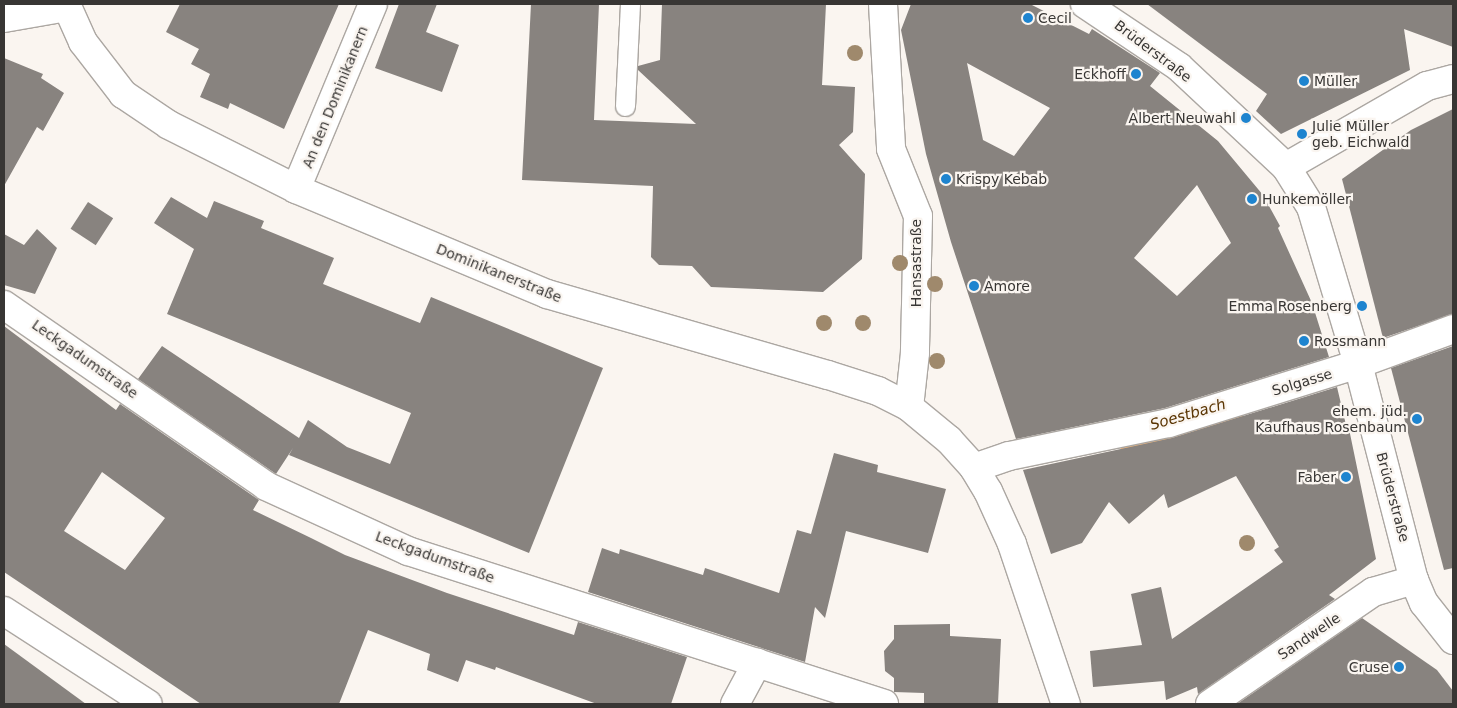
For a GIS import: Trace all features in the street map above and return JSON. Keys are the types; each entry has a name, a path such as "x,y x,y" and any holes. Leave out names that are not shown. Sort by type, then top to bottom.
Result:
{"street":[{"name":"An den Dominikanern","path":"296,189 322,133 373,4"},
{"name":"Hansastraße","path":"883,4 891,148 918,216 914,353 909,407"},
{"name":"Dominikanerstraße","path":"67,6 83,42 123,94 169,125 296,189 547,294 878,391 909,407 949,440 974,468"},
{"path":"4,18 67,6"},
{"name":"Brüderstraße","path":"1094,6 1179,67 1286,167 1311,207 1358,364 1414,580 1424,602 1453,640"},
{"path":"1286,167 1427,86 1453,79"},
{"name":"Leckgadumstraße","path":"4,305 266,486 408,550 884,704"},
{"name":"Solgasse","path":"974,468 1009,456 1169,423 1358,364 1453,329"},
{"path":"974,468 1012,544 1066,704"},
{"name":"Sandwelle","path":"1210,704 1373,592 1414,580"},
{"path":"4,611 148,704"},
{"path":"735,704 757,663"}],"lane":[{"path":"625,106 630,4"}],"building":[{"path":"180,4 339,4 284,129 230,103 228,109 200,97 210,74 191,64 199,49 166,32"},
{"path":"399,4 437,4 426,32 459,45 442,92 375,68"},
{"path":"531,4 599,4 594,120 696,124 638,70 638,66 660,60 662,4 826,4 822,85 855,87 853,132 839,145 865,174 862,259 823,292 711,287 692,266 659,265 651,257 653,186 522,180"},
{"path":"911,4 1030,4 1089,34 1092,29 1160,73 1150,86 1218,141 1263,195 1280,226 1278,228 1312,303 1329,357 1165,408 1016,439 951,242 926,154 901,30","holes":["967,63 1050,108 1014,156 983,140","1197,185 1231,243 1177,296 1134,258"]},
{"path":"1147,4 1453,4 1453,47 1404,29 1410,70 1281,134 1256,111 1267,94"},
{"path":"4,58 43,74 41,78 64,93 43,131 37,127 4,186"},
{"path":"1453,109 1453,314 1383,338 1342,179 1411,130"},
{"path":"171,197 207,218 214,201 264,221 261,228 334,258 323,284 420,323 431,297 603,368 529,553 289,455 293,448 276,474 138,379 162,346 299,438 308,420 347,447 390,464 411,413 167,314 194,249 154,223"},
{"path":"88,202 113,218 96,245 71,229"},
{"path":"37,229 57,248 35,294 4,285 4,234 24,245"},
{"path":"4,326 116,410 120,404 259,500 253,510 345,555 447,593 574,635 578,622 687,657 671,704 597,704 496,667 495,670 466,660 458,682 427,670 430,654 368,630 339,704 201,704 4,572","holes":["102,472 165,518 125,570 64,531"]},
{"path":"1453,346 1453,568 1444,570 1391,368"},
{"path":"1337,387 1346,425 1348,424 1376,559 1329,595 1335,599 1198,694 1197,687 1166,700 1164,681 1093,687 1090,651 1142,645 1131,594 1161,587 1172,639 1283,562 1274,550 1279,547 1236,476 1168,508 1164,494 1129,524 1109,502 1082,543 1051,554 1023,470 1172,438"},
{"path":"834,453 878,465 877,472 946,489 928,553 846,531 825,618 815,607 805,662 588,592 602,548 619,554 620,549 703,575 705,568 779,593 797,530 811,534"},
{"path":"1362,618 1437,670 1453,691 1453,704 1237,704"},
{"path":"950,624 950,636 1001,639 998,704 924,703 924,693 894,692 894,678 885,671 884,651 894,639 894,625"},
{"path":"4,644 86,704 4,704"}],"waterway":[{"name":"Soestbach","path":"1124,445 1166,440 1238,416"}],"place":[{"name":"Cecil","path":"1028,18"},
{"name":"Eckhoff","path":"1136,74"},
{"name":"Müller","path":"1304,81"},
{"name":"Albert Neuwahl","path":"1246,118"},
{"name":"Julie Müller geb. Eichwald","path":"1302,134"},
{"name":"Krispy Kebab","path":"946,179"},
{"name":"Hunkemöller","path":"1252,199"},
{"name":"Amore","path":"974,286"},
{"name":"Emma Rosenberg","path":"1362,306"},
{"name":"Rossmann","path":"1304,341"},
{"name":"ehem. jüd. Kaufhaus Rosenbaum","path":"1417,419"},
{"name":"Faber","path":"1346,477"},
{"name":"Cruse","path":"1399,667"}]}
